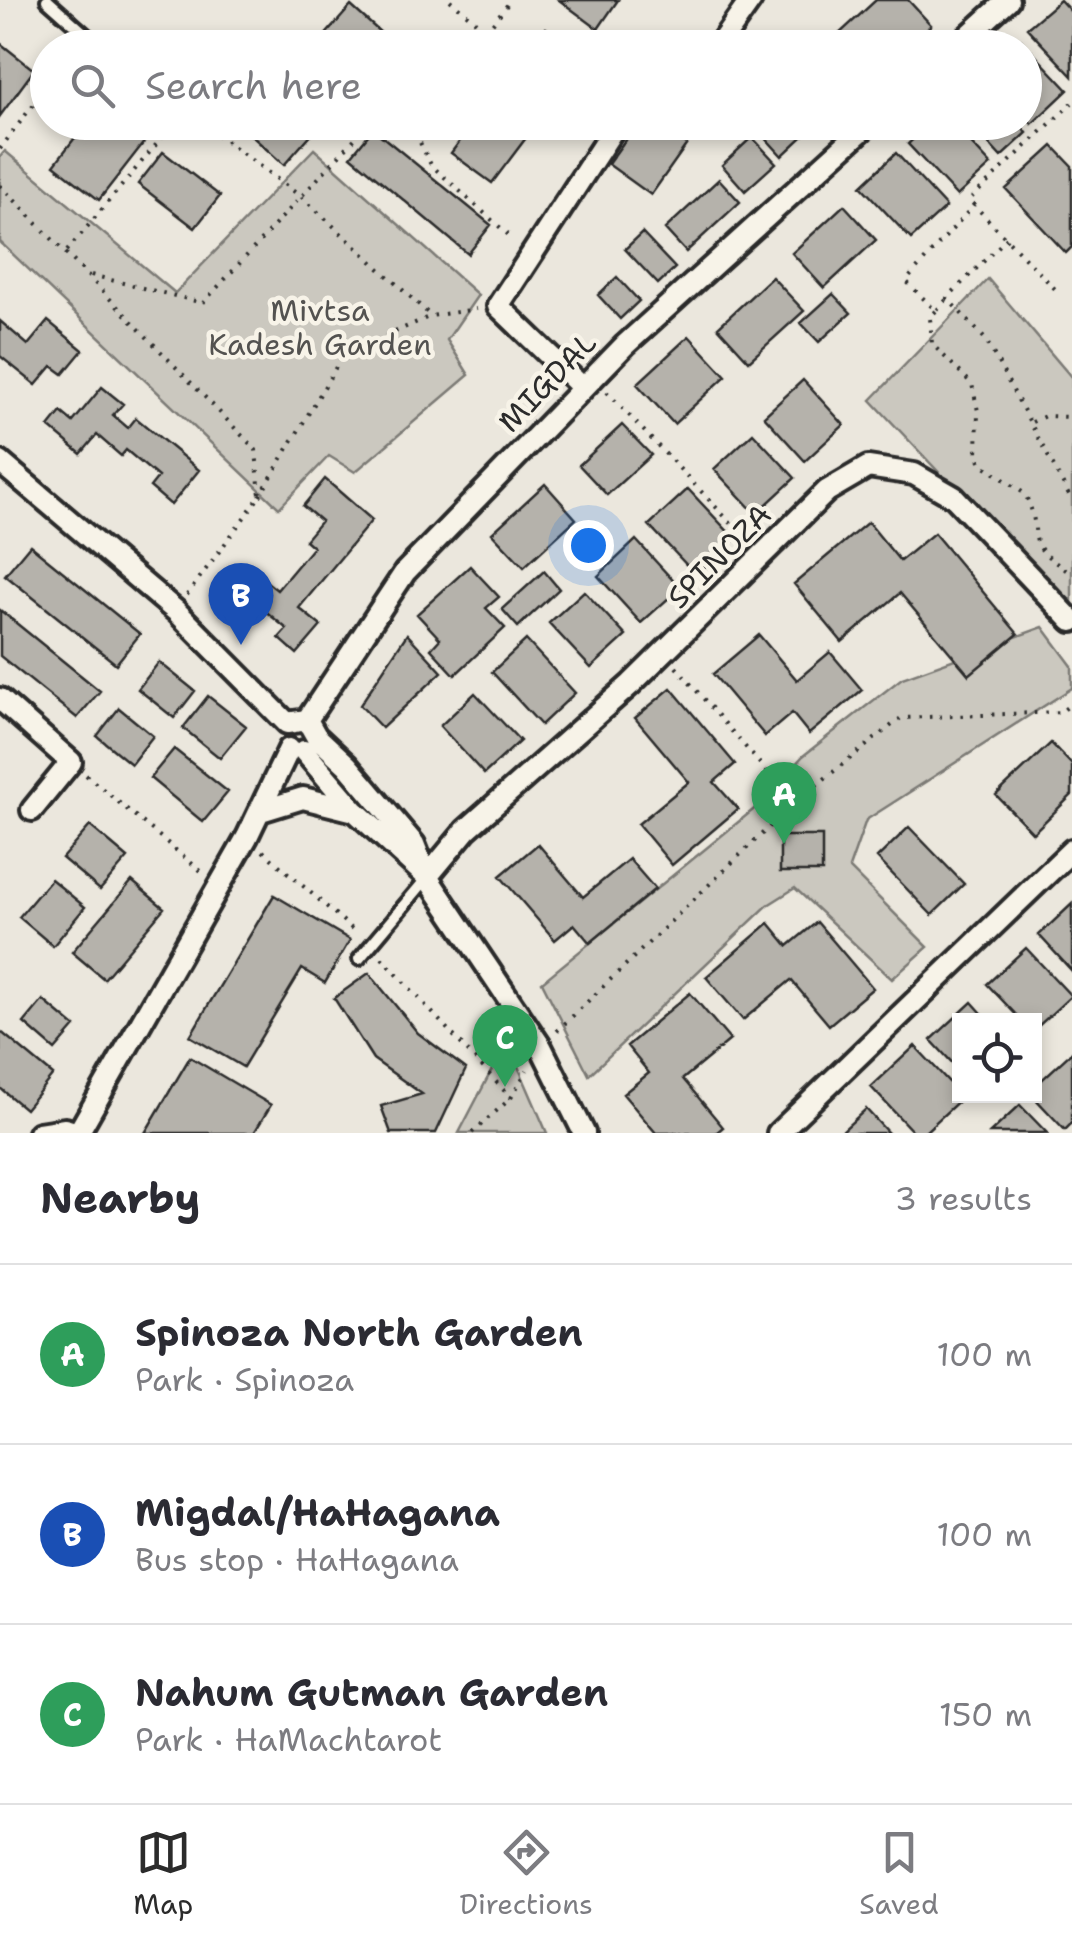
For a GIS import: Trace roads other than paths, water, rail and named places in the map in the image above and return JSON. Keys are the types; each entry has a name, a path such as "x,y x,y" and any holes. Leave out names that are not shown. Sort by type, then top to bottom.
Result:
{"street":[{"path":"730,30 751,0"},
{"path":"975,30 1008,0"},
{"path":"588,383 498,306 606,140"},
{"name":"MIGDAL","path":"78,1133 247,837 300,736 405,572 588,383 852,140"},
{"path":"0,462 176,611 300,736 354,810 427,877"},
{"name":"SPINOZA","path":"427,877 466,830 663,653 827,491 868,468 914,474 954,497 1072,621"},
{"path":"0,699 71,762 32,810"},
{"path":"300,736 347,765 414,844 427,877 541,1047 584,1133"},
{"path":"260,812 303,798 354,810"},
{"path":"778,1133 1072,850"},
{"path":"39,1133 52,1129 78,1133"}],"lane":[{"path":"47,0 81,30"},
{"path":"359,959 368,943 427,877"}],"place":[{"name":"Migdal/HaHagana","path":"241,645"},
{"name":"Spinoza North Garden","path":"784,844"},
{"name":"Nahum Gutman Garden","path":"505,1087"}],"park label":[{"name":"Mivtsa Kadesh Garden","path":"320,327"}]}
